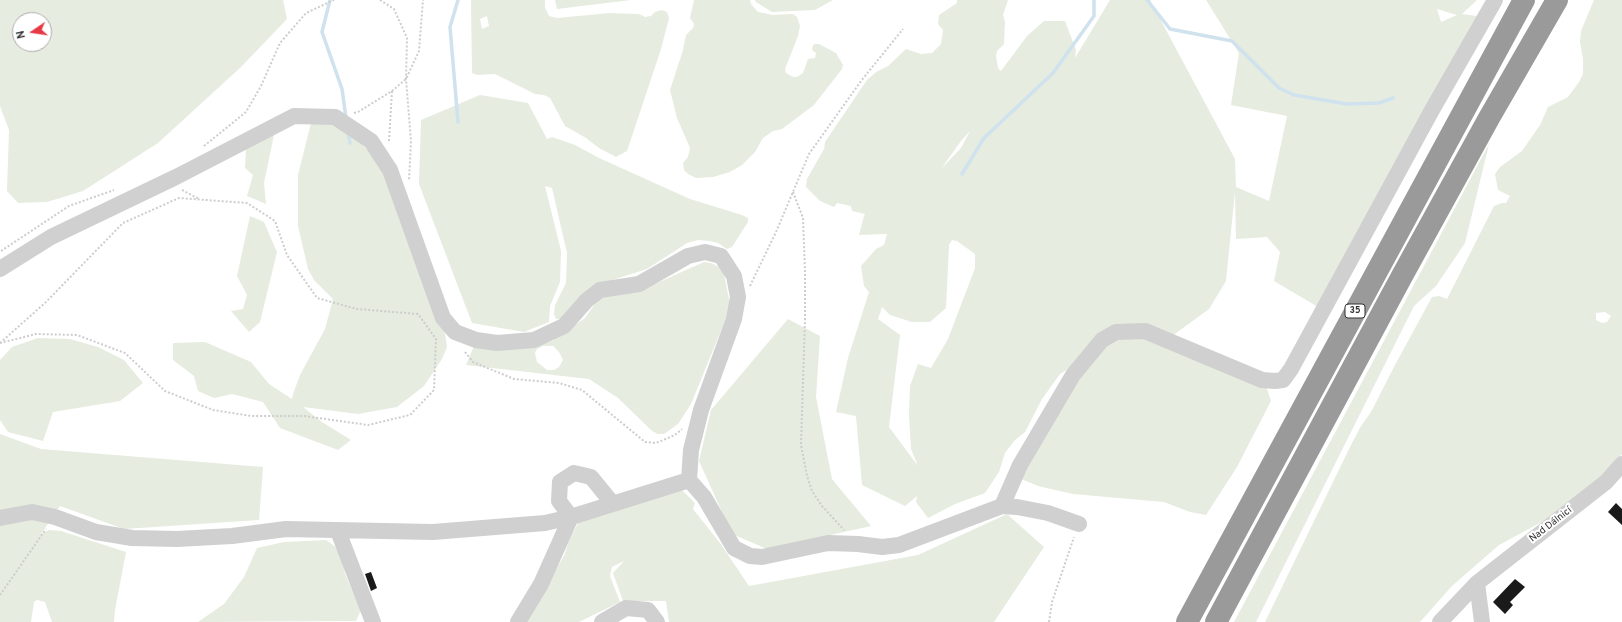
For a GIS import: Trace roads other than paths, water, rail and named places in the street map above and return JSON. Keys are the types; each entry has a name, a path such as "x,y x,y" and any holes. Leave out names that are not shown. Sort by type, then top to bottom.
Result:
{"highway":[{"name":"35","path":"1187,622 1524,0"},
{"name":"35","path":"1216,622 1402,276 1556,0"}],"street":[{"path":"1002,506 1020,465 1073,375 1102,340 1116,332 1145,331 1262,380 1283,380 1291,370 1432,110 1495,0"},
{"path":"0,269 51,237 176,177 294,116 335,117 371,141 390,170 443,318 455,332 476,340 497,343 534,340 564,326 587,300 600,290 639,284 688,256 705,252 721,256 734,276 738,297 734,318 701,410 691,450 689,480 704,497 734,548 750,556 762,557 828,543 858,544 882,547 899,545 1002,506 1017,507 1048,513 1079,524"},
{"name":"Nad Dálnicí","path":"1440,622 1477,583 1606,482 1622,464"},
{"path":"572,518 559,501 560,482 574,473 591,477 613,504"},
{"path":"0,518 32,512 55,517 96,532 132,538 177,539 232,536 286,529 433,532 545,523 572,518 689,480"},
{"path":"518,622 541,584 572,518"},
{"path":"338,531 368,619"},
{"path":"1477,583 1482,622"},
{"path":"602,622 626,608 648,610 657,622"}],"waterway":[{"path":"330,0 322,32 342,89 346,118"},
{"path":"458,0 450,27 458,122"},
{"path":"962,174 984,138 1053,73 1094,16 1094,0"},
{"path":"1147,0 1170,29 1232,41 1279,88 1294,95 1347,104 1379,103 1393,98"},
{"path":"348,132 350,143"}]}
